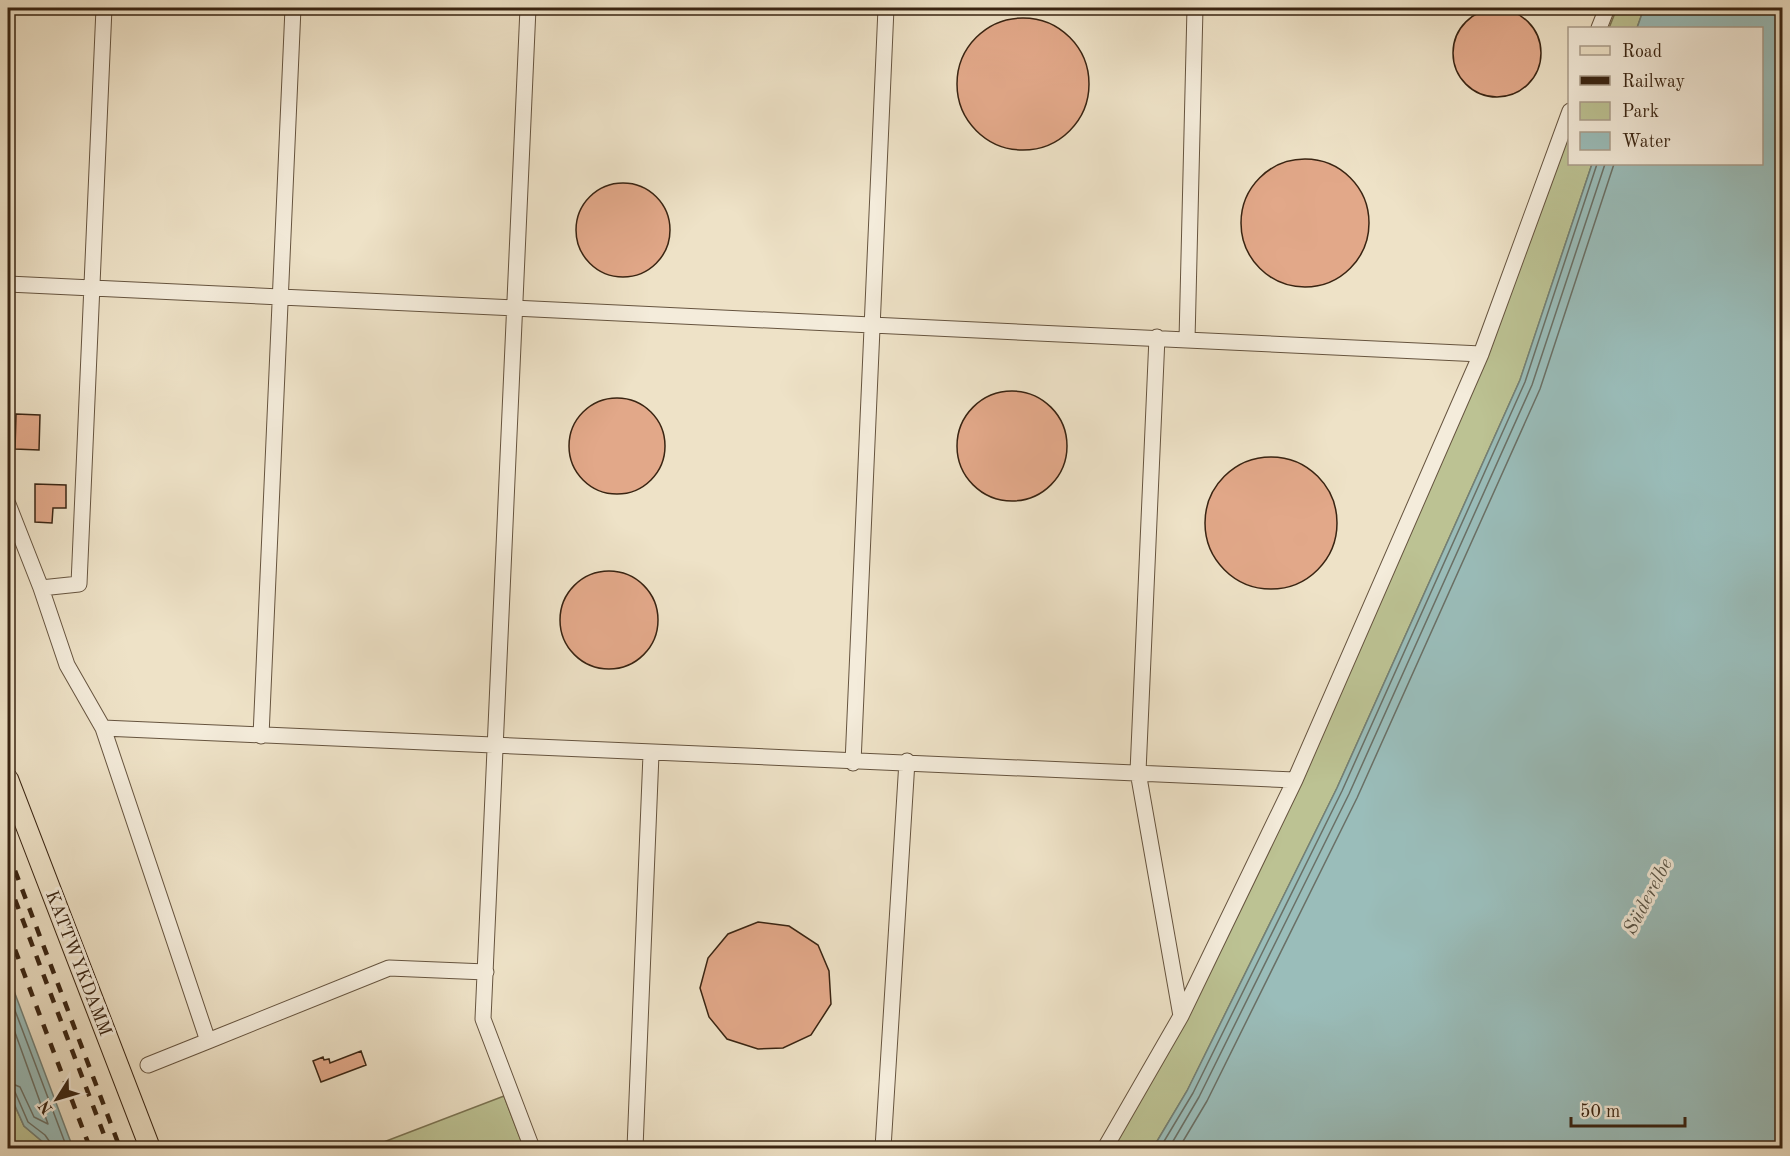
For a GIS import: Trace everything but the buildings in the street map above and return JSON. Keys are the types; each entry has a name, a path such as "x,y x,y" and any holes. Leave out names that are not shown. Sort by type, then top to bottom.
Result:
{"main road":[{"name":"KATTWYKDAMM","path":"8,779 150,1149"}],"lane":[{"path":"40,588 79,584 104,8"},
{"path":"261,736 293,8"},
{"path":"528,8 483,1019 532,1149"},
{"path":"853,763 886,8"},
{"path":"1187,340 1196,8"},
{"path":"1599,27 1607,8"},
{"path":"1105,1149 1181,1016 1295,780 1481,354 1568,114"},
{"path":"8,284 1481,354"},
{"path":"1157,337 1138,772 1181,1016"},
{"path":"8,504 67,664 103,728 208,1041"},
{"path":"103,728 853,763 907,761 1295,780"},
{"path":"635,1149 651,754"},
{"path":"883,1149 907,761"},
{"path":"148,1065 389,968 486,972"}],"green space":[{"path":"1617,8 1644,8 1637,27 1609,27"},
{"path":"1568,135 1568,165 1592,165 1520,380 1337,788 1187,1091 1153,1148 1111,1148 1201,990"},
{"path":"8,1090 24,1126 50,1148 8,1148"},
{"path":"504,1096 524,1148 368,1148"}],"water":[{"name":"Süderelbe","path":"1644,8 1782,8 1782,1148 1153,1148 1187,1091 1337,788 1520,380 1592,165 1763,165 1763,27 1637,27"},
{"path":"8,975 73,1148 50,1148 24,1126 8,1090"}],"railway":[{"path":"8,852 120,1148"},
{"path":"8,881 109,1148"},
{"path":"8,931 90,1148"}]}
